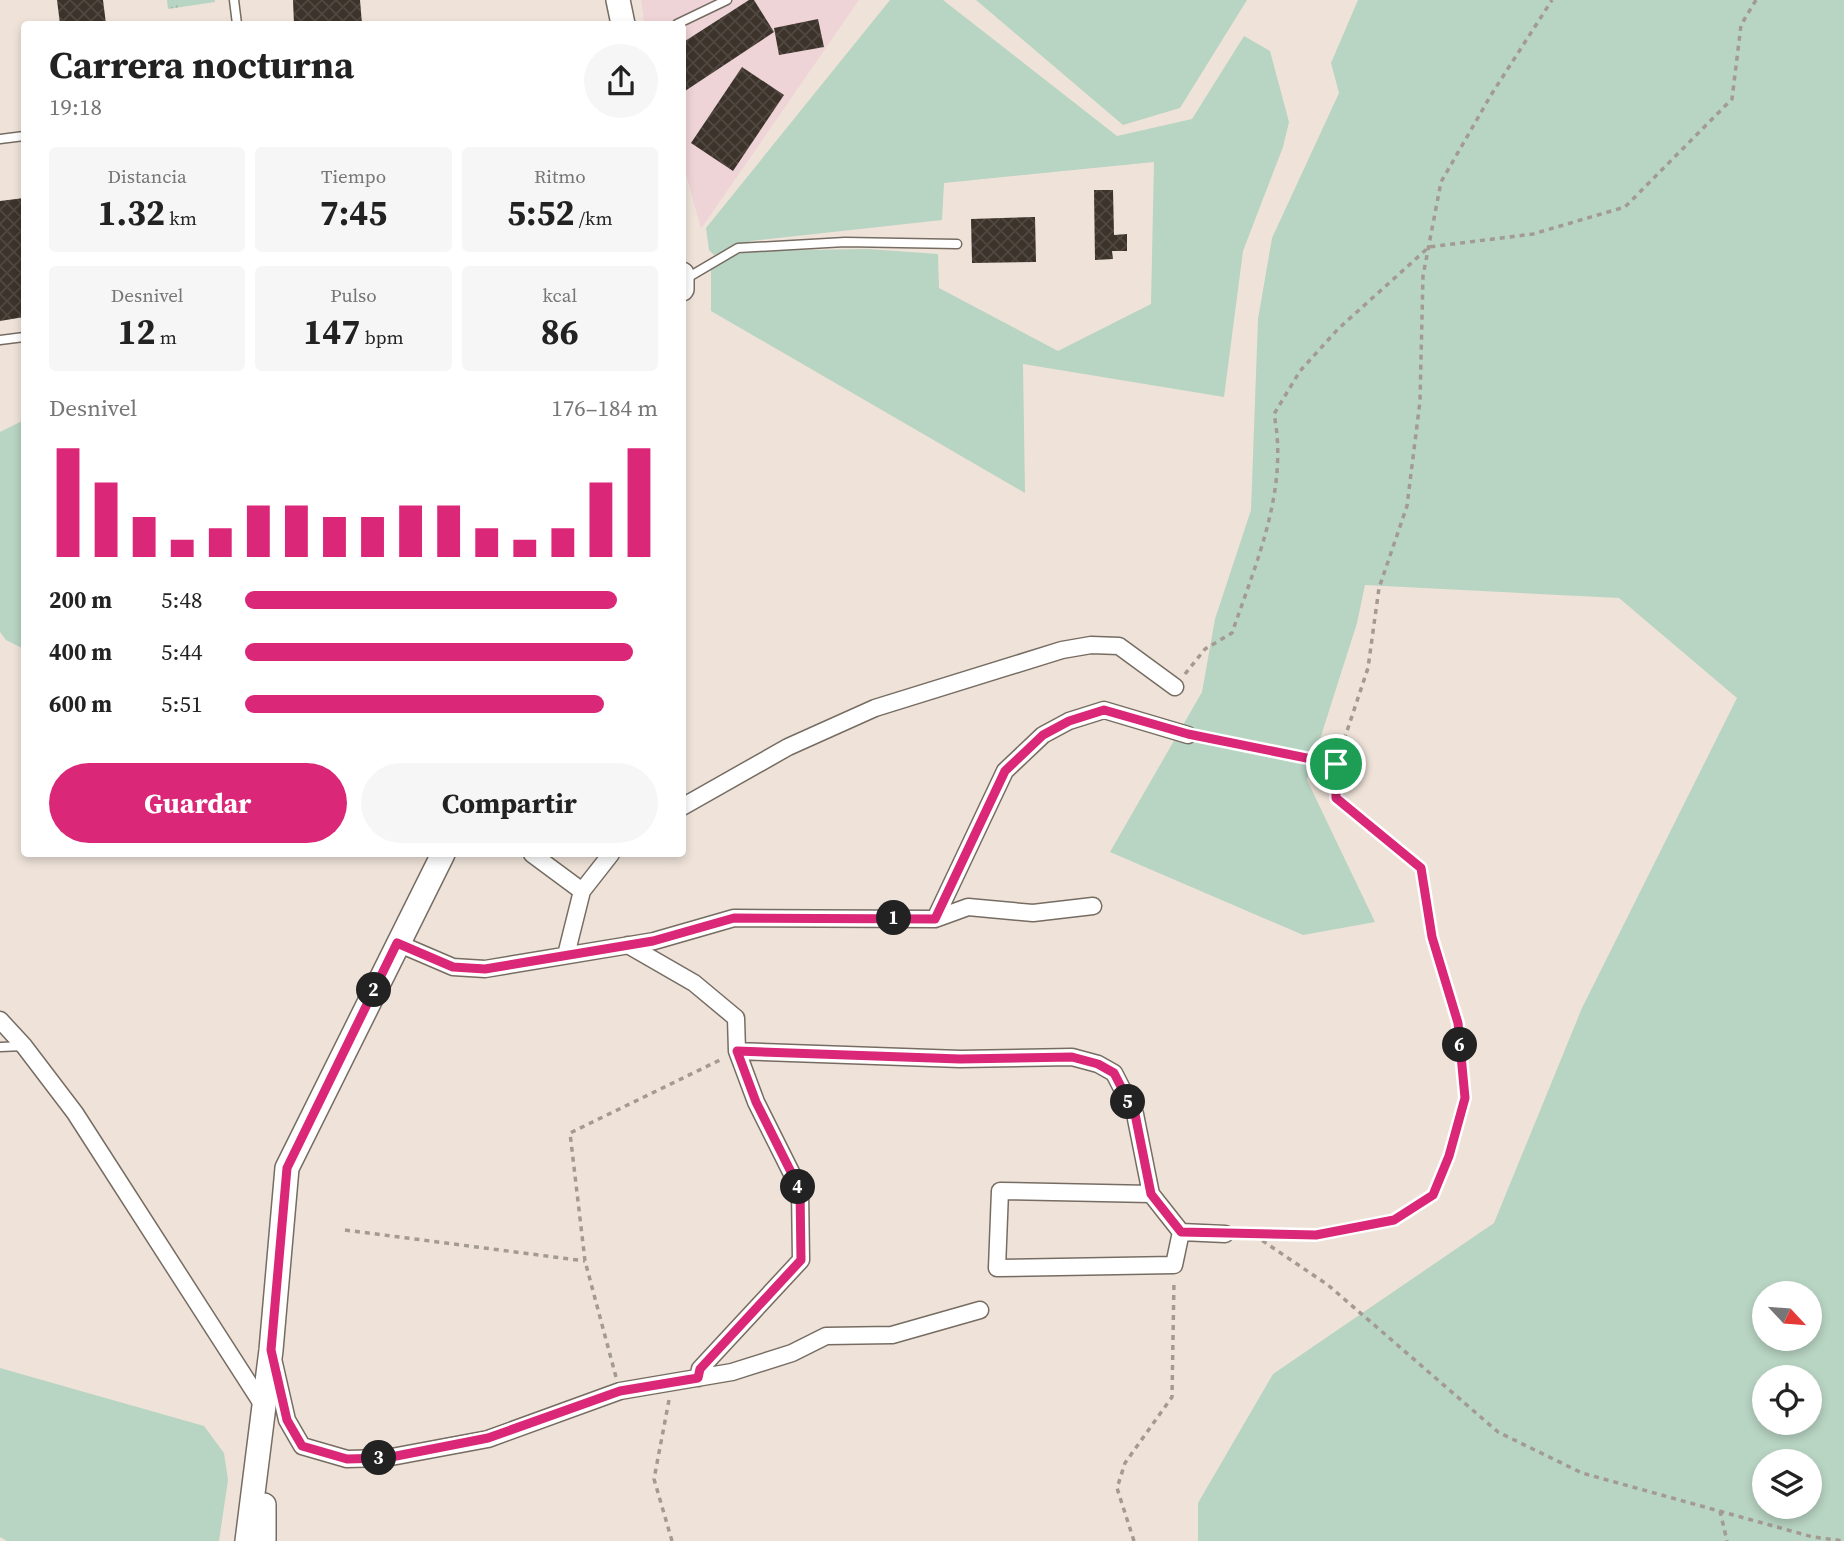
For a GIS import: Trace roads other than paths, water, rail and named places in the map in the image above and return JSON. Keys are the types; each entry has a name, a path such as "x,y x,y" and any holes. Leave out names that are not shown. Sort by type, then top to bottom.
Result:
{"main road":[{"path":"618,0 622,21"},
{"path":"247,1541 271,1350 287,1168 441,857"},
{"path":"264,1407 264,1541"}],"street":[{"path":"686,805 789,747 875,708 1062,650 1091,645 1119,646 1175,687"},
{"path":"935,919 1005,771 1043,735 1069,721 1104,710 1188,734"},
{"path":"536,857 582,891"},
{"path":"566,955 582,891 609,857"},
{"path":"397,943 453,967 485,969 628,945 734,918 935,919 968,907 1033,913 1093,906"},
{"path":"628,945 694,983 736,1018 737,1051 756,1102 800,1190 801,1260 700,1369 698,1378"},
{"path":"0,1020 24,1046 75,1113 264,1407"},
{"path":"737,1051 960,1059 1072,1057 1098,1064 1114,1073 1135,1114 1151,1194 1181,1232 1225,1234"},
{"path":"1151,1194 1000,1191 997,1268 1174,1265 1181,1232"},
{"path":"271,1350 287,1420 302,1446 347,1459 386,1458 488,1438 620,1391 732,1372 792,1353 826,1336 892,1335 980,1310"}],"lane":[{"path":"234,0 237,21"},
{"path":"683,21 727,0"},
{"path":"0,139 21,136"},
{"path":"686,279 738,248 845,242 957,244"},
{"path":"0,340 21,337"},
{"path":"0,1047 24,1046"}]}
